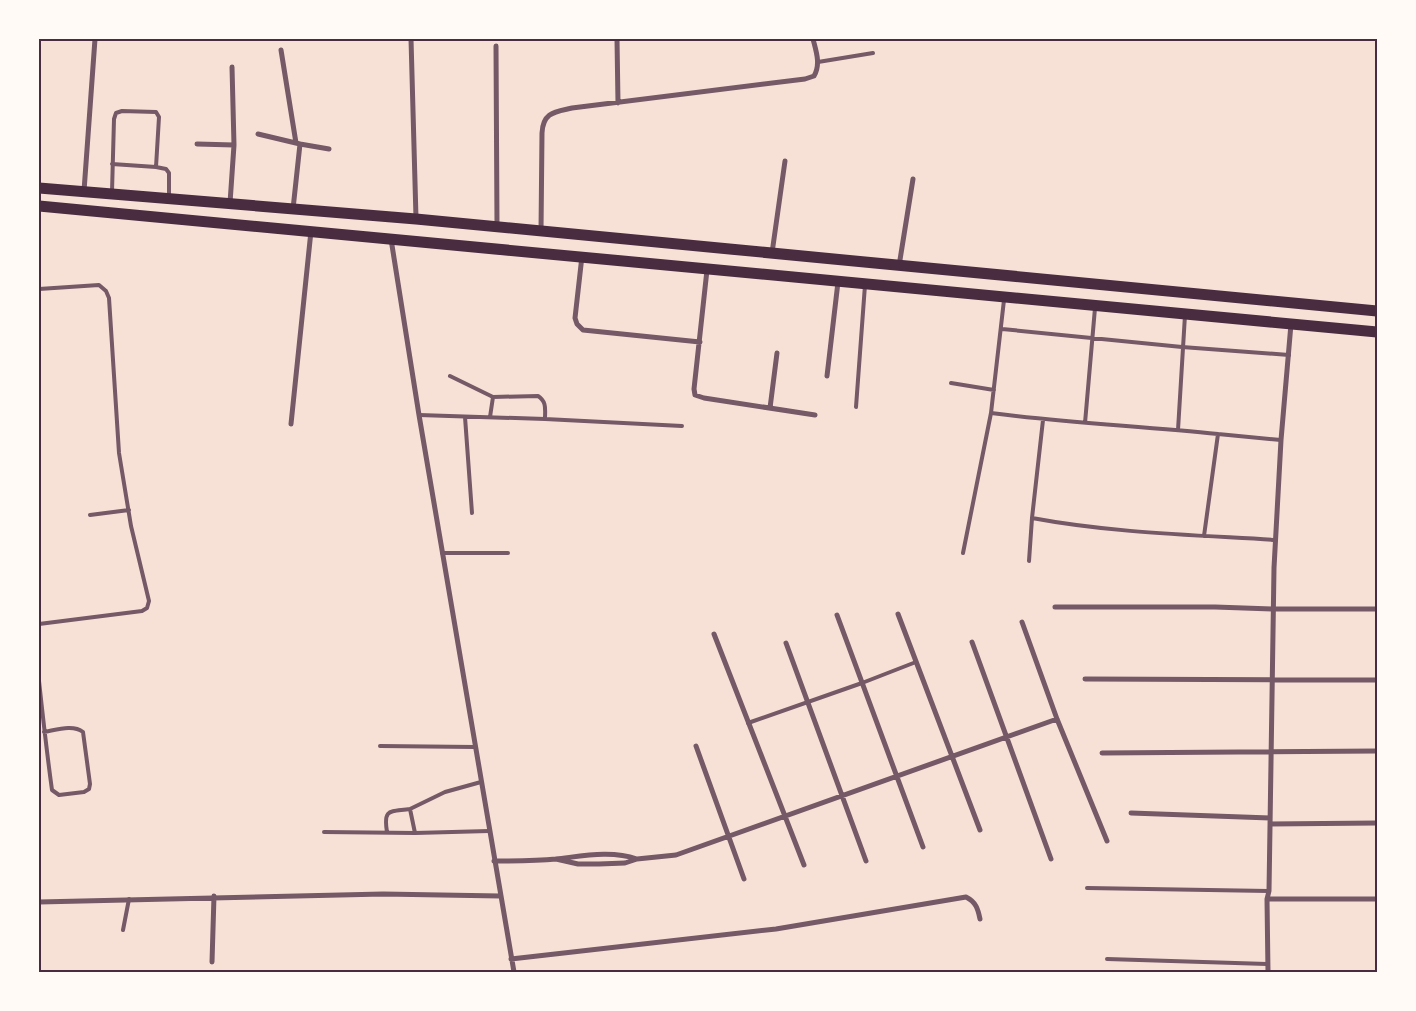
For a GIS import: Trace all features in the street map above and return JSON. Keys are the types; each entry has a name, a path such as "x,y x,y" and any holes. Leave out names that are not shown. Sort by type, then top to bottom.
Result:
{"main road":[{"path":"39,188 416,219 1377,311"},
{"path":"39,206 1377,332"}],"street":[{"path":"84,192 95,39"},
{"path":"411,39 416,219"},
{"path":"617,39 618,103"},
{"path":"540,232 542,123 545,118 554,112 572,108 805,79 814,76 817,70 818,62 813,39"},
{"path":"496,46 497,227"},
{"path":"281,50 298,143 293,209"},
{"path":"230,204 234,145 232,67"},
{"path":"258,134 329,149"},
{"path":"197,144 234,145"},
{"path":"772,254 785,161"},
{"path":"898,266 912,178"},
{"path":"291,424 311,231"},
{"path":"391,239 480,782 514,972"},
{"path":"582,256 575,318 583,330 700,342"},
{"path":"708,268 694,388 696,394 704,398 814,415"},
{"path":"826,376 838,281"},
{"path":"1268,972 1267,899 1269,891 1273,609 1281,440 1291,324"},
{"path":"770,408 777,353"},
{"path":"1055,607 1377,609"},
{"path":"898,614 980,830"},
{"path":"837,616 923,847"},
{"path":"1022,622 1057,719 1107,841"},
{"path":"714,634 804,865"},
{"path":"972,642 1051,859"},
{"path":"786,644 866,861"},
{"path":"1086,679 1377,680"},
{"path":"556,859 578,864 625,863 637,859 676,855 1057,719"},
{"path":"696,746 744,880"},
{"path":"1102,753 1377,751"},
{"path":"1130,813 1270,821 1377,823"},
{"path":"494,861 602,855 625,855 637,859"},
{"path":"39,902 214,896 383,894 500,896"},
{"path":"212,962 214,896"},
{"path":"511,959 776,929 966,897 977,906 980,920"},
{"path":"1267,899 1377,899"}],"lane":[{"path":"818,62 873,53"},
{"path":"112,194 114,119 116,113 122,111 156,112 159,117 156,167"},
{"path":"112,164 166,169 169,173 168,199"},
{"path":"856,407 865,284"},
{"path":"39,289 99,285 106,291 119,453 128,510 149,601 147,608 142,611 39,624"},
{"path":"963,552 992,413 1004,298"},
{"path":"1085,423 1095,306"},
{"path":"1178,430 1185,314"},
{"path":"1002,329 1182,347 1289,355"},
{"path":"450,376 493,397 538,396 543,399 545,404 545,419"},
{"path":"951,384 994,390"},
{"path":"490,417 493,397"},
{"path":"992,413 1043,420 1281,440"},
{"path":"419,415 682,426"},
{"path":"465,418 472,513"},
{"path":"1029,560 1043,420"},
{"path":"1204,536 1218,434"},
{"path":"90,515 128,510"},
{"path":"1032,518 1079,525 1276,540"},
{"path":"442,553 508,553"},
{"path":"748,723 916,662"},
{"path":"39,681 44,732 52,790 59,795 84,792 89,789 90,784 83,732 79,728 44,732"},
{"path":"380,746 475,747"},
{"path":"39,748 46,748"},
{"path":"387,832 385,819 386,815 390,812 410,809 445,792 480,782"},
{"path":"410,809 415,833"},
{"path":"324,832 415,833 489,831"},
{"path":"1087,888 1269,891"},
{"path":"123,930 129,899"},
{"path":"1106,959 1223,961 1267,964"}]}
